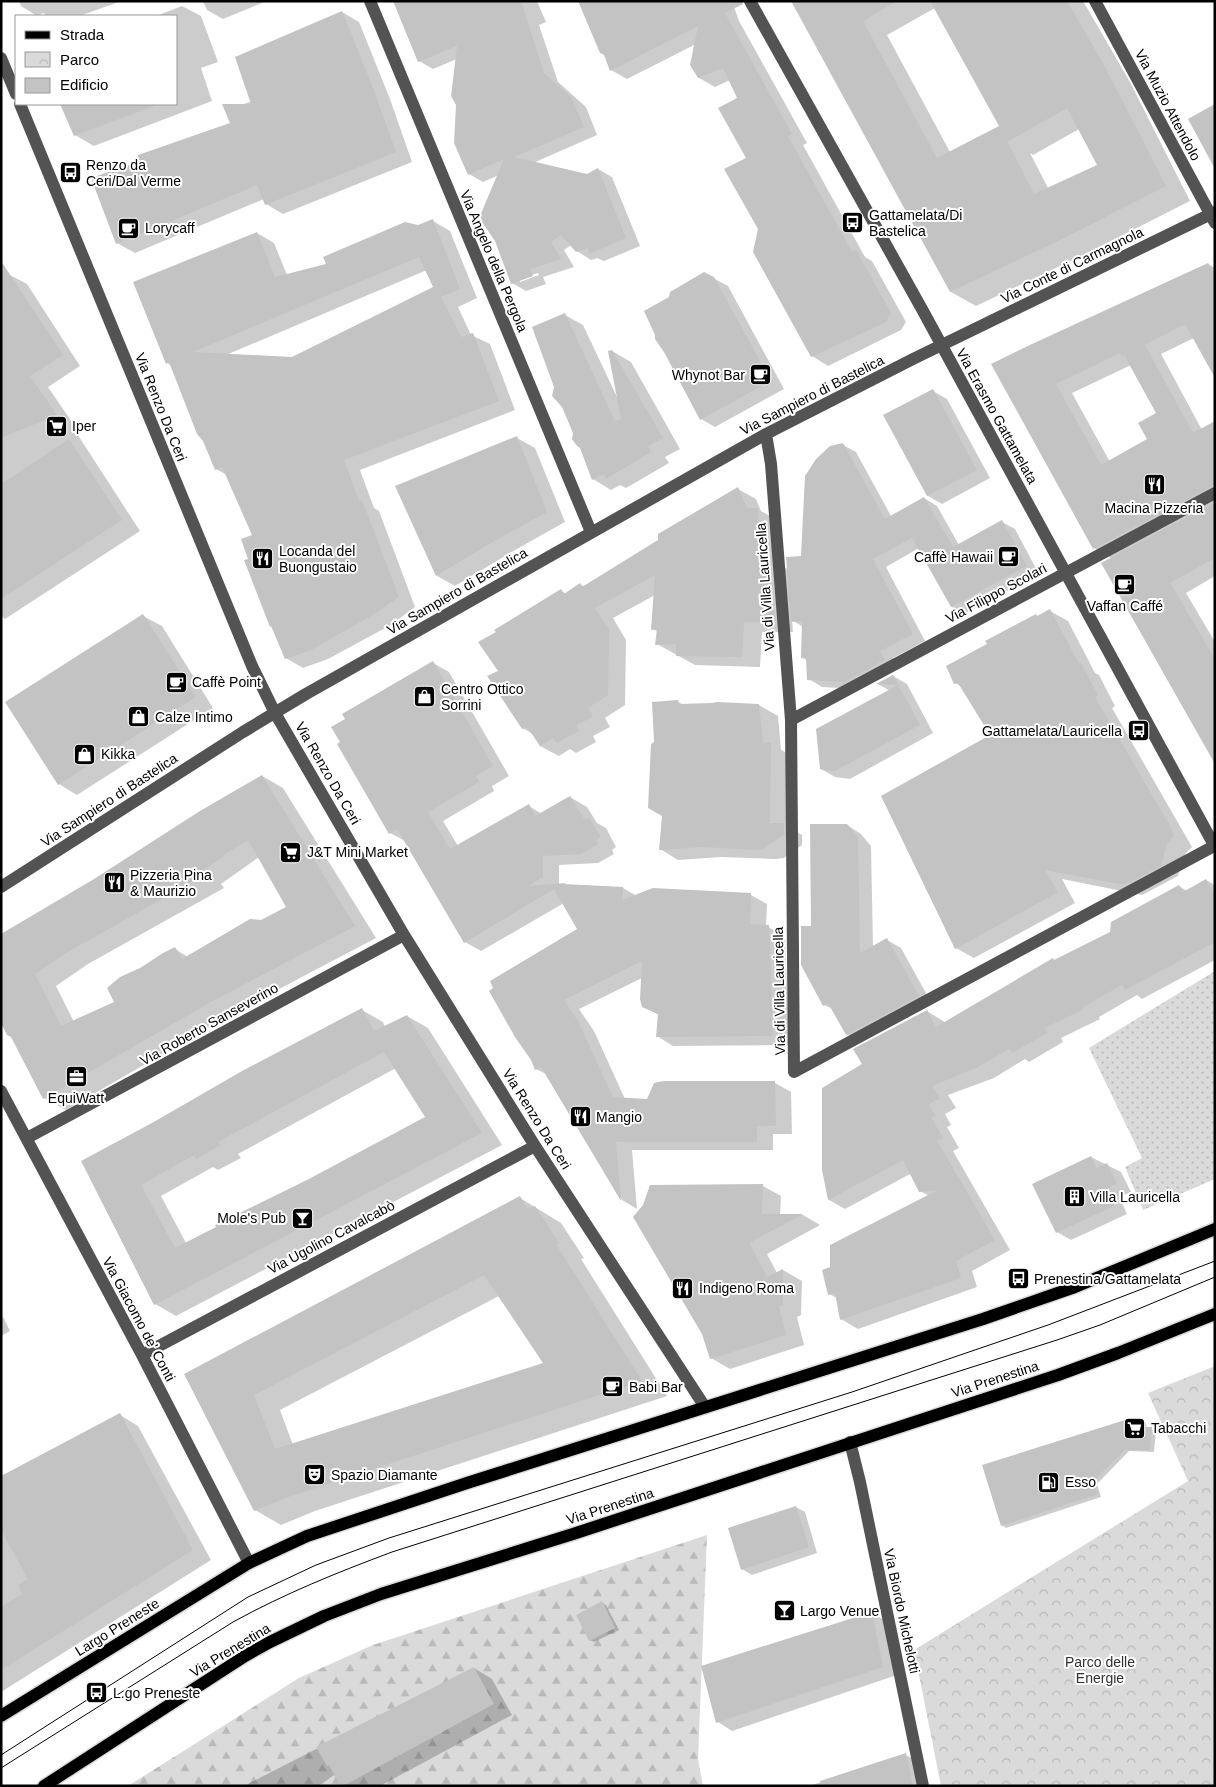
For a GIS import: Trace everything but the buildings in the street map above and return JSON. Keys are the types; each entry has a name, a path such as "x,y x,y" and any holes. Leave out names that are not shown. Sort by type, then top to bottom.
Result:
{"main road":[{"path":"249,1563 290,1543 342,1523 809,1373 984,1319 1075,1287 1215,1229"},
{"name":"Via Prenestina","path":"44,1786 245,1656 279,1637 324,1616 396,1590 573,1534 1089,1364 1215,1314"},
{"name":"Largo Preneste","path":"1,1716 249,1563"}],"street":[{"name":"Via Angelo della Pergola","path":"370,1 591,532"},
{"name":"Via Erasmo Gattamelata","path":"750,1 941,345 1214,847"},
{"name":"Via Muzio Attendolo","path":"1095,1 1213,216"},
{"path":"1,58 15,92"},
{"name":"Via Renzo Da Ceri","path":"20,105 252,666 275,713 404,935 535,1146 705,1407"},
{"name":"Via Conte di Carmagnola","path":"941,345 1213,216"},
{"name":"Via Sampiero di Bastelica","path":"1,887 275,713 766,434 941,345"},
{"name":"Via di Villa Lauricella","path":"766,434 771,464 791,720 794,1072 1214,847"},
{"name":"Via Filippo Scolari","path":"791,720 1215,493"},
{"name":"Via Roberto Sanseverino","path":"27,1138 404,935"},
{"name":"Via Giacomo de' Conti","path":"1,1091 142,1356 249,1563"},
{"name":"Via Ugolino Cavalcabò","path":"142,1356 535,1146"},
{"name":"Via Biordo Michelotti","path":"850,1442 923,1786"}],"green space":[{"path":"1215,971 1215,1179 1143,1210 1125,1167 1142,1158 1089,1048"},
{"name":"Parco delle Energie","path":"1215,1366 1215,1786 941,1786 914,1650 1188,1481 1148,1393"},
{"path":"707,1535 698,1759 703,1786 128,1786 299,1678 373,1645"}],"tram line":[{"path":"1,1755 248,1597 316,1565 389,1538 852,1392 1048,1325 1215,1261"},
{"path":"1,1768 233,1622 272,1602 331,1576 392,1552 1057,1340 1100,1325 1215,1277"}],"place":[{"name":"Renzo da Ceri/Dal Verme","path":"70,173"},
{"name":"Gattamelata/Di Bastelica","path":"853,223"},
{"name":"Lorycaff","path":"129,228"},
{"name":"Whynot Bar","path":"761,375"},
{"name":"Iper","path":"56,426"},
{"name":"Macina Pizzeria","path":"1154,485"},
{"name":"Caffè Hawaii","path":"1009,557"},
{"name":"Locanda del Buongustaio","path":"263,559"},
{"name":"Vaffan Caffé","path":"1125,584"},
{"name":"Caffè Point","path":"176,682"},
{"name":"Centro Ottico Sorrini","path":"425,697"},
{"name":"Calze Intimo","path":"139,717"},
{"name":"Gattamelata/Lauricella","path":"1138,731"},
{"name":"Kikka","path":"85,754"},
{"name":"J&T Mini Market","path":"291,852"},
{"name":"Pizzeria Pina & Maurizio","path":"114,883"},
{"name":"EquiWatt","path":"76,1076"},
{"name":"Mangio","path":"580,1117"},
{"name":"Villa Lauricella","path":"1074,1197"},
{"name":"Mole's Pub","path":"302,1218"},
{"name":"Prenestina/Gattamelata","path":"1018,1279"},
{"name":"Indigeno Roma","path":"683,1288"},
{"name":"Babi Bar","path":"613,1387"},
{"name":"Tabacchi","path":"1135,1428"},
{"name":"Spazio Diamante","path":"315,1475"},
{"name":"Esso","path":"1049,1482"},
{"name":"Largo Venue","path":"784,1611"},
{"name":"L.go Preneste","path":"97,1693"}]}
